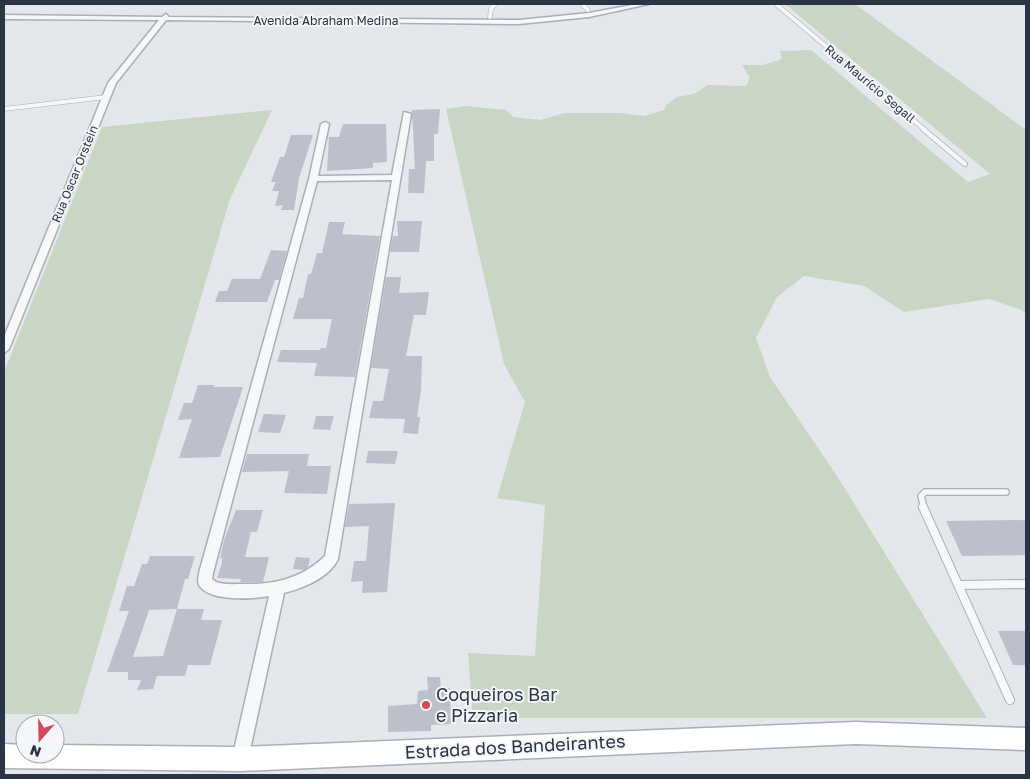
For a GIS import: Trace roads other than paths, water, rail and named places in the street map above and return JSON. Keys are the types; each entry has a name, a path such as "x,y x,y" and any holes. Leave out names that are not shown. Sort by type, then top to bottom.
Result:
{"main road":[{"name":"Estrada dos Bandeirantes","path":"4,756 240,759 856,733 1026,739"}],"street":[{"name":"Avenida Abraham Medina","path":"427,19 552,14 621,4"},
{"name":"Avenida Abraham Medina","path":"4,16 543,20 606,13 646,4"},
{"name":"Avenida Abraham Medina","path":"4,10 166,16"},
{"name":"Rua Oscar Orstein","path":"4,349 106,97 120,71 166,16"},
{"path":"325,124 313,179 206,573 205,582 218,590 278,588 312,577 321,571 331,559 407,114"},
{"path":"313,179 395,177"},
{"path":"240,759 278,588"}],"lane":[{"path":"490,17 491,9 495,4"},
{"path":"582,4 588,10"},
{"name":"Rua Maurício Segall","path":"776,4 964,164"},
{"path":"4,109 106,97"},
{"path":"1006,492 925,492 921,496 921,502 1010,700"},
{"path":"959,585 1026,584"}],"place":[{"name":"Coqueiros Bar e Pizzaria","path":"426,705"}]}
